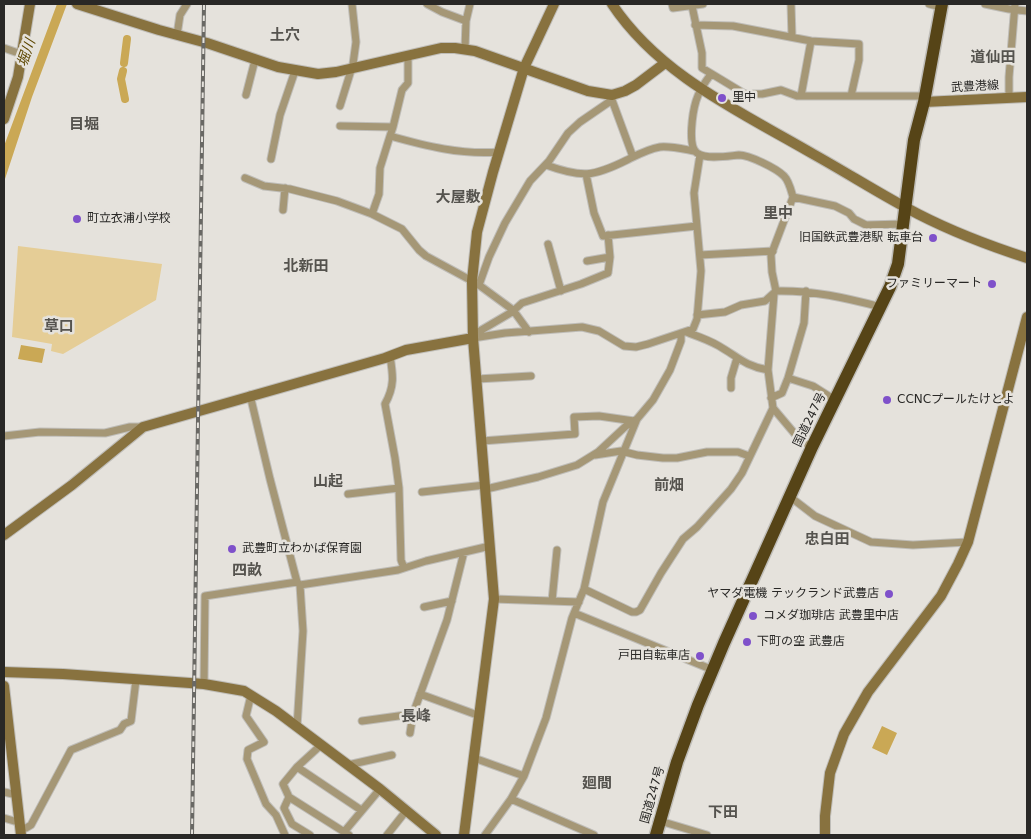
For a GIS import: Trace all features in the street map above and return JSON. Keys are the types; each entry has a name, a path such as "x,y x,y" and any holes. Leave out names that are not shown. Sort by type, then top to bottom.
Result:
{"highway":[{"name":"国道247号","path":"656,835 677,762 713,670 789,496 881,308 898,264 914,140 924,99 937,5"}],"street":[{"path":"4,119 18,77 30,4"},
{"path":"77,4 207,43 278,67 295,70 318,74 441,48 465,49 612,98"},
{"path":"177,35 180,15 187,4"},
{"path":"340,106 352,68 356,42 352,4"},
{"path":"427,4 466,21"},
{"path":"465,49 466,21 470,4"},
{"path":"464,835 494,599 473,337 474,284 480,219 524,68 554,4"},
{"path":"612,4 634,32 665,63 700,90 906,207 982,242 1027,258"},
{"path":"672,4 673,8 703,4"},
{"path":"791,4 792,37"},
{"path":"985,4 1027,10"},
{"path":"692,6 702,52 702,68 745,94 762,94 781,90 796,96 924,99"},
{"path":"1008,97 1015,7"},
{"path":"695,25 733,26 811,41 859,44 859,60 851,96"},
{"path":"801,96 811,41"},
{"path":"4,48 21,54"},
{"path":"372,214 378,194 380,168 402,90 408,82 408,55"},
{"path":"246,95 255,60"},
{"path":"474,284 513,209 530,181 546,164 568,133 612,98 636,85 665,63"},
{"path":"270,159 280,114 295,70"},
{"path":"4,436 40,432 105,433 130,427 143,427 406,350 473,337 588,328 599,331 628,347 648,344 693,329 697,315 700,255 694,192 697,153 691,139 691,128 700,90 711,74"},
{"name":"武豊港線","path":"924,99 1027,97"},
{"path":"612,98 633,157"},
{"path":"340,126 393,127"},
{"path":"390,136 463,153 498,152"},
{"path":"546,164 561,170 595,174 661,147 722,157 741,155 767,165 785,177 793,197 773,251 772,272 775,292 768,370 773,408 742,473 731,489 697,527 683,539 640,610 632,612 584,589"},
{"path":"586,174 594,213 603,236 697,226"},
{"path":"245,178 264,186 286,188 337,201 372,214 402,229 426,256 474,284 513,310 529,332"},
{"path":"284,210 286,188"},
{"path":"793,197 835,206 866,225 904,224"},
{"path":"473,337 522,303 588,282 608,273 610,257 608,235"},
{"path":"548,244 561,290"},
{"path":"700,255 773,251"},
{"path":"588,261 610,257"},
{"path":"697,315 725,312 741,305 765,300 775,292 806,291 845,298 881,308"},
{"path":"772,398 782,393 788,378 804,323 806,291"},
{"path":"826,835 825,816 830,773 844,734 868,692 941,596 968,542 1027,317"},
{"path":"684,332 718,344 744,363 768,370"},
{"path":"422,492 486,487 538,477 576,465 598,452 636,420 661,388 675,359 684,332"},
{"path":"390,356 392,393 385,404 399,488 401,560 404,568"},
{"path":"731,388 731,378 737,358"},
{"path":"522,376 523,384"},
{"path":"477,379 530,376"},
{"path":"788,378 813,386 835,400"},
{"path":"250,395 270,479 299,583 303,632 297,726"},
{"path":"773,408 794,434 812,447"},
{"path":"482,441 575,434 574,417 599,416 636,420"},
{"path":"485,835 511,799 524,776 546,718 557,681 561,657 574,613 584,589 603,502 636,420"},
{"path":"4,535 72,485 143,427"},
{"path":"591,455 623,452 637,456 663,458 708,452 738,452 749,456"},
{"path":"348,494 399,488"},
{"path":"789,496 815,516 871,542 913,545 968,542"},
{"path":"204,684 205,596 404,568 490,546"},
{"path":"552,601 557,550"},
{"path":"410,733 413,714 452,601 464,552"},
{"path":"494,599 578,602"},
{"path":"424,607 452,601"},
{"path":"574,613 713,670"},
{"path":"4,672 63,674 204,684 231,688 251,695 297,726 380,789 436,835"},
{"path":"4,818 14,821 20,828 26,828 30,825 71,750 120,730 124,724 130,721 136,680"},
{"path":"4,686 20,828"},
{"path":"420,694 480,716"},
{"path":"251,695 246,716 264,742 248,750 247,758 266,804 276,816 284,835"},
{"path":"362,721 413,714"},
{"path":"322,745 297,767 283,784 289,797 346,833 361,810 380,789"},
{"path":"348,765 392,754"},
{"path":"474,758 524,776"},
{"path":"297,767 361,810"},
{"path":"4,792 17,795"},
{"path":"289,797 284,808 292,824 310,835"},
{"path":"511,799 594,835"},
{"path":"387,835 406,811"},
{"path":"660,821 707,835"}],"shaded area":[{"path":"57,4 67,4 32,97 4,182 4,146"},
{"path":"18,246 162,264 156,300 63,354 51,351 52,344 12,337"},
{"path":"21,345 45,349 42,363 18,359"},
{"path":"882,726 897,733 887,755 872,748"}],"waterway":[{"path":"124,63 127,39"},
{"path":"123,71 121,79 125,99"}],"railway":[{"path":"192,835 204,4"}],"place":[{"name":"里中","path":"722,98"},
{"name":"町立衣浦小学校","path":"77,219"},
{"name":"旧国鉄武豊港駅 転車台","path":"933,238"},
{"name":"ファミリーマート","path":"992,284"},
{"name":"CCNCプールたけとよ","path":"887,400"},
{"name":"武豊町立わかば保育園","path":"232,549"},
{"name":"ヤマダ電機 テックランド武豊店","path":"889,594"},
{"name":"コメダ珈琲店 武豊里中店","path":"753,616"},
{"name":"下町の空 武豊店","path":"747,642"},
{"name":"戸田自転車店","path":"700,656"}],"district":[{"name":"土穴","path":"285,36"},
{"name":"道仙田","path":"993,58"},
{"name":"目堀","path":"84,125"},
{"name":"大屋敷","path":"458,198"},
{"name":"里中","path":"778,214"},
{"name":"北新田","path":"306,267"},
{"name":"草口","path":"59,327"},
{"name":"山起","path":"328,482"},
{"name":"前畑","path":"669,486"},
{"name":"忠白田","path":"827,540"},
{"name":"四畝","path":"247,571"},
{"name":"長峰","path":"416,717"},
{"name":"廻間","path":"597,784"},
{"name":"下田","path":"723,813"}],"water label":[{"name":"堀川","path":"27,53"}]}
